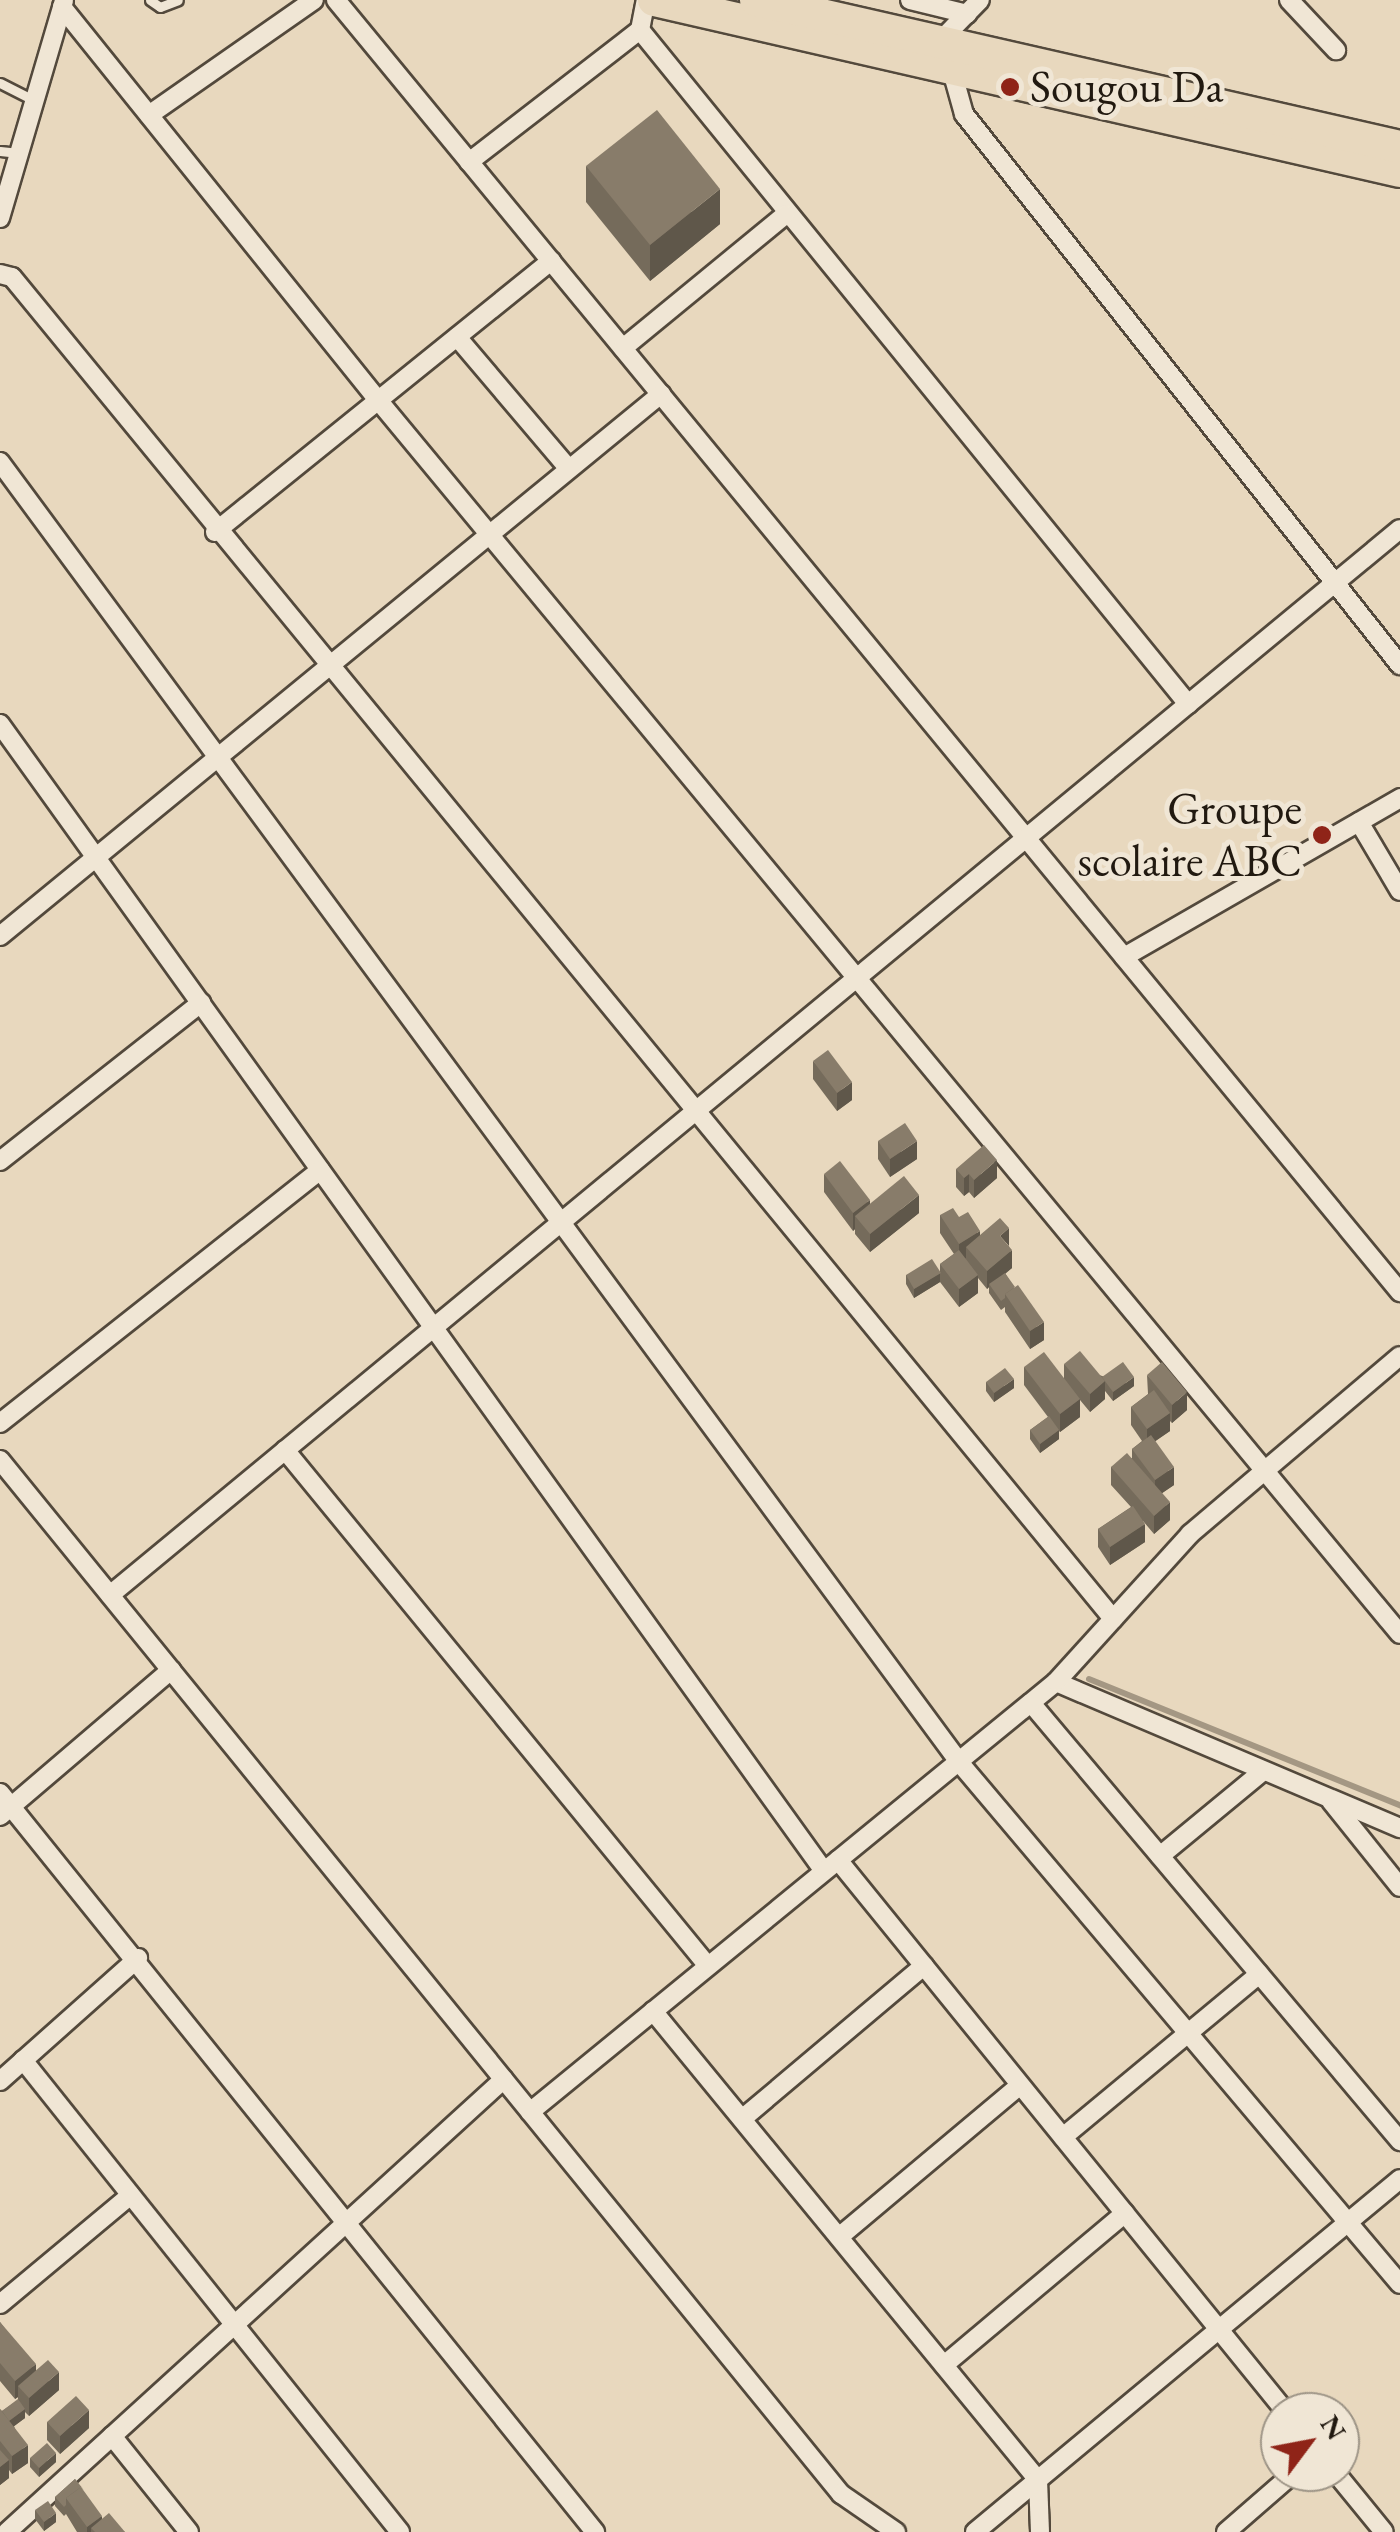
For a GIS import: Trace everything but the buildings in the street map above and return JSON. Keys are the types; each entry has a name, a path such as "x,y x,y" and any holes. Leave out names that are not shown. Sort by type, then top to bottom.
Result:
{"highway":[{"path":"654,0 1400,147"},
{"path":"756,0 946,56 1400,171"}],"street":[{"path":"149,115 314,0"},
{"path":"336,0 1400,1292"},
{"path":"469,162 640,30 646,0"},
{"path":"910,0 973,7 946,56 964,114 1400,664"},
{"path":"1288,0 1336,50"},
{"path":"63,4 378,400 1400,1634"},
{"path":"0,218 10,152 34,100 63,4"},
{"path":"640,30 785,215 1188,704"},
{"path":"622,348 785,215"},
{"path":"215,532 551,261"},
{"path":"0,274 12,277 215,532 1113,1619"},
{"path":"458,337 569,470"},
{"path":"0,936 661,394"},
{"path":"0,462 215,760 958,1762 1400,2284"},
{"path":"110,1595 1400,529"},
{"path":"0,724 434,1328 831,1865 924,1966 1270,2392"},
{"path":"1124,957 1400,798"},
{"path":"1359,822 1400,891"},
{"path":"0,1161 201,1003"},
{"path":"0,1422 320,1170"},
{"path":"530,2112 1056,1682 1190,1534 1400,1356"},
{"path":"285,1450 708,1966"},
{"path":"0,1460 841,2494 896,2532"},
{"path":"171,1670 4,1805 138,1958 595,2532"},
{"path":"1056,1682 1400,1828"},
{"path":"1031,1703 1400,2141"},
{"path":"1160,1856 1262,1772"},
{"path":"1330,1800 1400,1887"},
{"path":"0,2081 138,1958"},
{"path":"742,2119 924,1966"},
{"path":"1062,2137 1260,1974"},
{"path":"653,2011 1038,2480 1040,2532"},
{"path":"23,2060 400,2532"},
{"path":"7,2532 504,2079"},
{"path":"839,2237 1020,2085"},
{"path":"975,2532 1400,2179"},
{"path":"0,2304 131,2196"},
{"path":"944,2364 1125,2214"},
{"path":"112,2436 190,2532"},
{"path":"1226,2532 1272,2492"},
{"path":"1351,2492 1384,2532"}],"lane":[{"path":"150,0 160,7 178,0"},
{"path":"0,83 34,100"}],"waterway":[{"path":"1089,1679 1400,1805"}],"place":[{"name":"Sougou Da","path":"1010,87"},
{"name":"Groupe scolaire ABC","path":"1322,835"}]}
